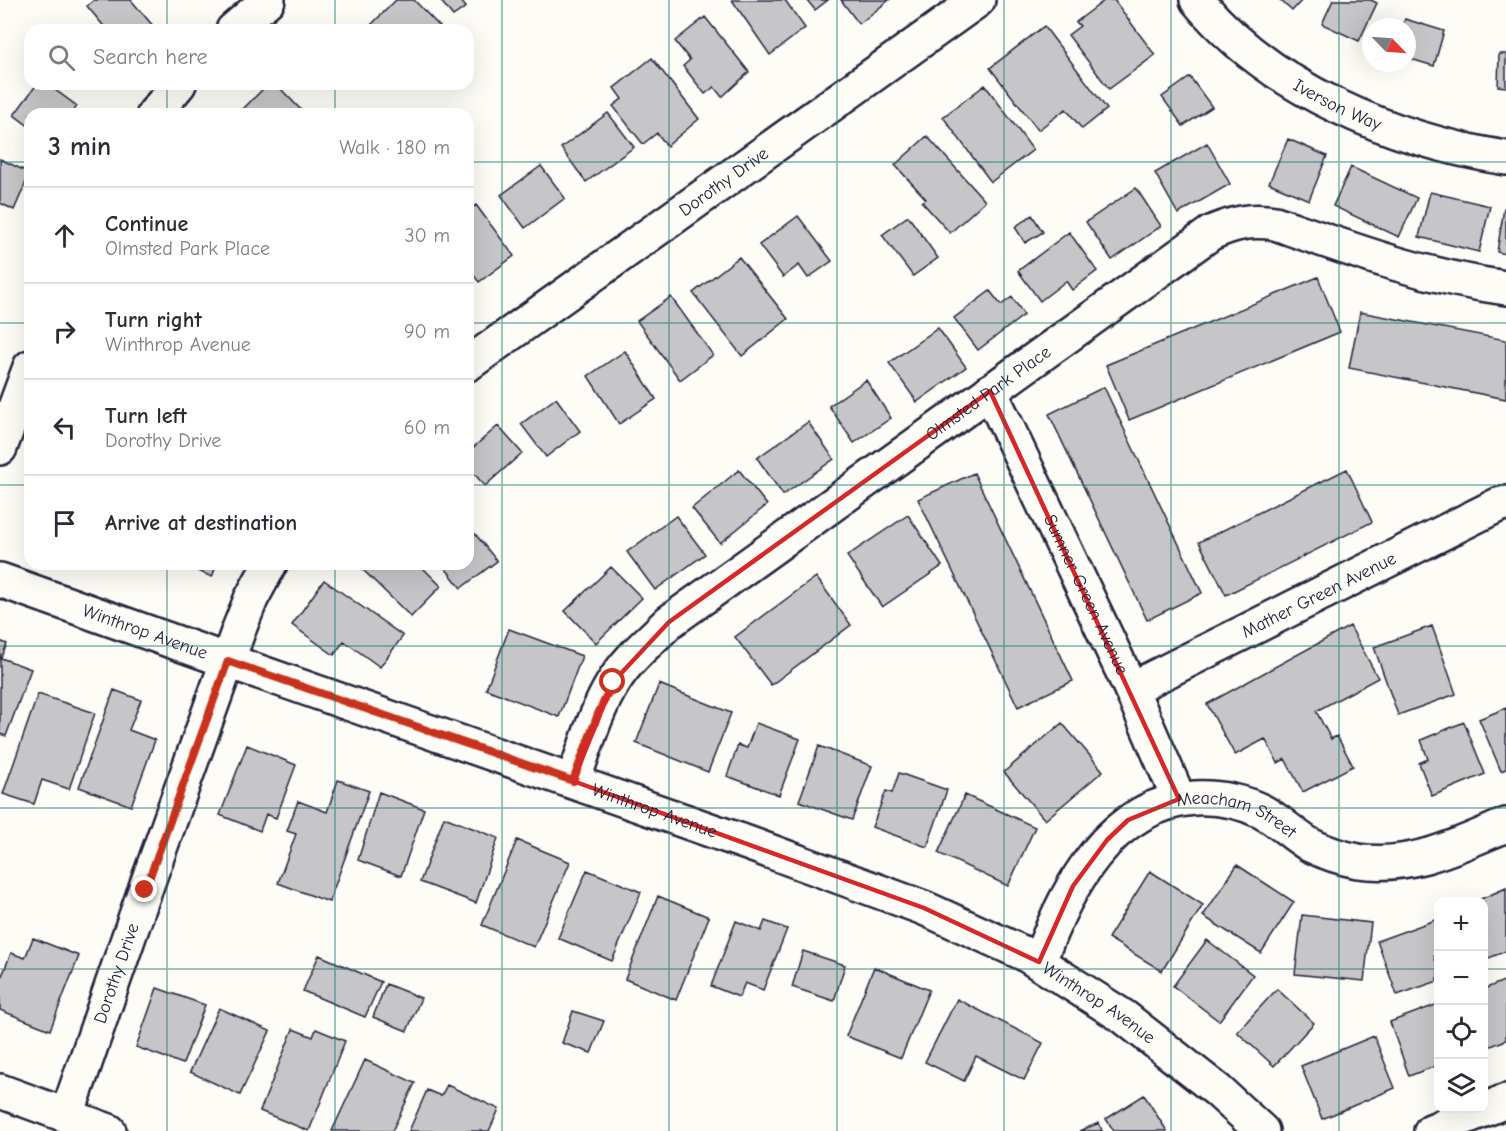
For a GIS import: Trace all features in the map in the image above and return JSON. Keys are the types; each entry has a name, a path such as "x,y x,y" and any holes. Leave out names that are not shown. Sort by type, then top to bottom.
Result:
{"street":[{"path":"240,24 268,0"},
{"name":"Dorothy Drive","path":"474,360 978,0"},
{"name":"Iverson Way","path":"1197,0 1215,22 1256,57 1318,97 1363,118 1442,145 1506,159"},
{"path":"159,108 174,90"},
{"name":"Olmsted Park Place","path":"573,781 598,714 613,682 635,654 669,622 1211,232 1236,223 1262,220 1381,261 1506,288"},
{"path":"0,448 24,383"},
{"name":"Sumner Green Avenue","path":"990,391 1131,689 1179,799"},
{"name":"Mather Green Avenue","path":"1131,689 1506,503"},
{"name":"Dorothy Drive","path":"67,1115 228,661 251,600 267,570"},
{"name":"Winthrop Avenue","path":"0,579 573,781 924,908 1025,954 1124,1017 1217,1090 1262,1131"},
{"name":"Meacham Street","path":"1039,962 1051,930 1073,886 1107,840 1128,820 1154,806 1179,799 1210,797 1239,802 1264,812 1310,845 1358,861 1396,862 1421,859 1506,825"},
{"path":"0,1091 109,1131"},
{"path":"1431,1131 1506,1101"}],"highlighted area":[{"path":"990,391 1179,799 1128,820 1107,840 1073,886 1039,962 924,908 573,781 613,682 669,622"}],"building":[{"path":"94,0 131,0 151,24 102,24 87,6"},
{"path":"396,0 414,0 437,24 372,24"},
{"path":"440,0 460,0 466,7 453,16"},
{"path":"732,0 785,0 805,28 770,55"},
{"path":"807,0 828,0 815,10"},
{"path":"841,0 889,0 859,24"},
{"path":"1105,0 1114,0 1155,55 1109,89 1068,35 1080,26 1076,22"},
{"path":"1280,0 1302,0 1292,11"},
{"path":"1333,0 1371,0 1377,3 1370,18 1362,18 1362,35 1359,41 1322,24"},
{"path":"705,17 749,72 722,97 714,87 705,94 683,66 690,60 675,41"},
{"path":"1416,22 1444,31 1434,66 1416,61"},
{"path":"1044,26 1107,109 1082,129 1066,109 1038,130 990,68"},
{"path":"1499,54 1506,54 1506,87 1498,86"},
{"path":"652,58 699,119 667,146 657,133 643,144 613,106 622,99 614,88"},
{"path":"1190,77 1212,107 1183,126 1162,97"},
{"path":"985,85 1033,150 991,182 943,117"},
{"path":"33,90 55,90 77,106 76,108 24,108 24,122 14,115"},
{"path":"262,90 282,90 299,108 244,108"},
{"path":"608,113 634,147 586,182 561,148"},
{"path":"927,136 985,201 950,233 922,202 926,199 895,165"},
{"path":"1288,139 1327,156 1309,200 1269,183"},
{"path":"1207,143 1230,184 1178,214 1155,173"},
{"path":"0,159 24,170 24,187 14,210 0,203"},
{"path":"541,166 565,198 525,228 501,195"},
{"path":"1351,167 1417,198 1399,237 1333,206"},
{"path":"1136,188 1161,226 1112,260 1086,222"},
{"path":"1430,192 1490,206 1479,252 1419,237"},
{"path":"476,205 514,256 479,282 474,276 474,206"},
{"path":"1504,208 1506,208 1506,254 1497,252"},
{"path":"1032,215 1043,232 1025,243 1015,227"},
{"path":"798,216 832,261 808,278 799,265 783,277 759,245"},
{"path":"908,216 938,258 913,276 882,235"},
{"path":"1069,232 1097,271 1072,290 1066,281 1040,301 1018,271"},
{"path":"739,257 788,319 742,356 693,293"},
{"path":"1318,277 1340,332 1129,420 1106,365"},
{"path":"990,291 1001,305 1012,297 1024,315 978,350 954,318"},
{"path":"671,297 713,355 680,380 637,321"},
{"path":"1360,312 1506,340 1506,399 1349,368"},
{"path":"938,328 966,367 917,402 889,363"},
{"path":"625,351 656,399 619,424 588,376"},
{"path":"866,380 891,418 854,443 829,406"},
{"path":"1104,387 1202,593 1147,620 1049,414"},
{"path":"556,398 580,431 546,457 521,424"},
{"path":"808,422 834,459 783,495 757,458"},
{"path":"498,426 522,453 485,486 474,474 474,447"},
{"path":"1347,469 1372,522 1226,595 1199,542"},
{"path":"739,470 767,505 720,543 692,508"},
{"path":"974,473 1073,681 1018,707 918,499"},
{"path":"908,515 942,566 882,607 847,556"},
{"path":"676,516 705,554 655,590 627,552"},
{"path":"474,532 497,561 461,588 447,570 474,570"},
{"path":"611,567 642,598 596,643 565,611"},
{"path":"195,570 215,570 212,577"},
{"path":"363,570 425,570 441,586 411,617"},
{"path":"816,577 851,625 771,685 735,637"},
{"path":"324,580 403,636 380,667 344,641 334,655 292,625"},
{"path":"1350,626 1378,678 1316,711 1331,739 1337,736 1353,766 1303,792 1285,759 1278,763 1265,739 1235,755 1207,704"},
{"path":"1432,626 1456,694 1398,715 1374,647"},
{"path":"509,629 582,656 559,717 486,689"},
{"path":"0,641 7,644 1,658 31,669 6,736 0,734"},
{"path":"659,684 731,713 708,772 636,743"},
{"path":"114,690 141,700 129,730 155,740 131,806 79,787"},
{"path":"38,694 95,713 69,789 42,780 34,804 3,794"},
{"path":"1506,708 1506,769 1501,771 1479,719"},
{"path":"1464,722 1485,774 1432,796 1419,763 1428,759 1421,740"},
{"path":"756,723 800,739 779,795 727,776 738,745 747,748"},
{"path":"1062,723 1103,771 1045,820 1004,772"},
{"path":"247,745 296,765 276,818 266,814 260,831 220,815"},
{"path":"819,746 872,766 852,820 799,801"},
{"path":"899,773 947,790 927,847 872,827 886,791 892,793"},
{"path":"338,780 369,791 329,902 278,883 296,834 287,831 298,801 327,812"},
{"path":"379,792 424,809 401,876 358,860"},
{"path":"965,795 1035,827 1008,886 938,853"},
{"path":"444,817 498,838 476,903 420,882"},
{"path":"517,840 570,862 534,947 482,925"},
{"path":"1237,865 1294,902 1261,953 1203,916"},
{"path":"587,870 641,892 612,961 558,938"},
{"path":"1150,871 1203,905 1162,971 1108,938"},
{"path":"1506,888 1506,951 1488,958 1488,897 1485,897"},
{"path":"658,896 709,917 676,1000 625,979"},
{"path":"1302,915 1371,923 1364,981 1295,974"},
{"path":"1434,920 1434,982 1397,995 1377,941"},
{"path":"736,921 761,931 765,921 787,929 763,990 745,983 739,997 711,986"},
{"path":"33,938 79,956 50,1030 0,1010 0,981 11,953 25,958"},
{"path":"1207,940 1253,975 1219,1021 1173,986"},
{"path":"803,951 845,965 834,1001 792,987"},
{"path":"319,955 381,982 365,1017 303,991"},
{"path":"874,967 929,990 901,1058 846,1036"},
{"path":"1506,980 1506,1040 1488,1047 1488,1005 1488,987"},
{"path":"386,984 421,998 407,1031 373,1017"},
{"path":"157,988 205,1005 183,1064 136,1047"},
{"path":"1277,989 1314,1023 1274,1066 1237,1032"},
{"path":"957,999 1043,1043 1024,1080 976,1056 964,1081 925,1062"},
{"path":"1434,1006 1434,1067 1409,1076 1390,1022"},
{"path":"219,1008 270,1031 240,1095 190,1072"},
{"path":"573,1011 604,1021 591,1053 562,1043"},
{"path":"293,1029 313,1037 316,1029 345,1041 309,1131 260,1111"},
{"path":"1374,1036 1395,1088 1322,1119 1301,1066"},
{"path":"365,1060 415,1083 392,1131 332,1131"},
{"path":"447,1085 499,1109 489,1131 409,1131 427,1090 441,1096"},
{"path":"1144,1095 1167,1131 1114,1131 1106,1119"},
{"path":"1099,1123 1102,1131 1079,1131"}],"route":[{"path":"145,890 228,661 573,781 598,714 613,682"}]}
